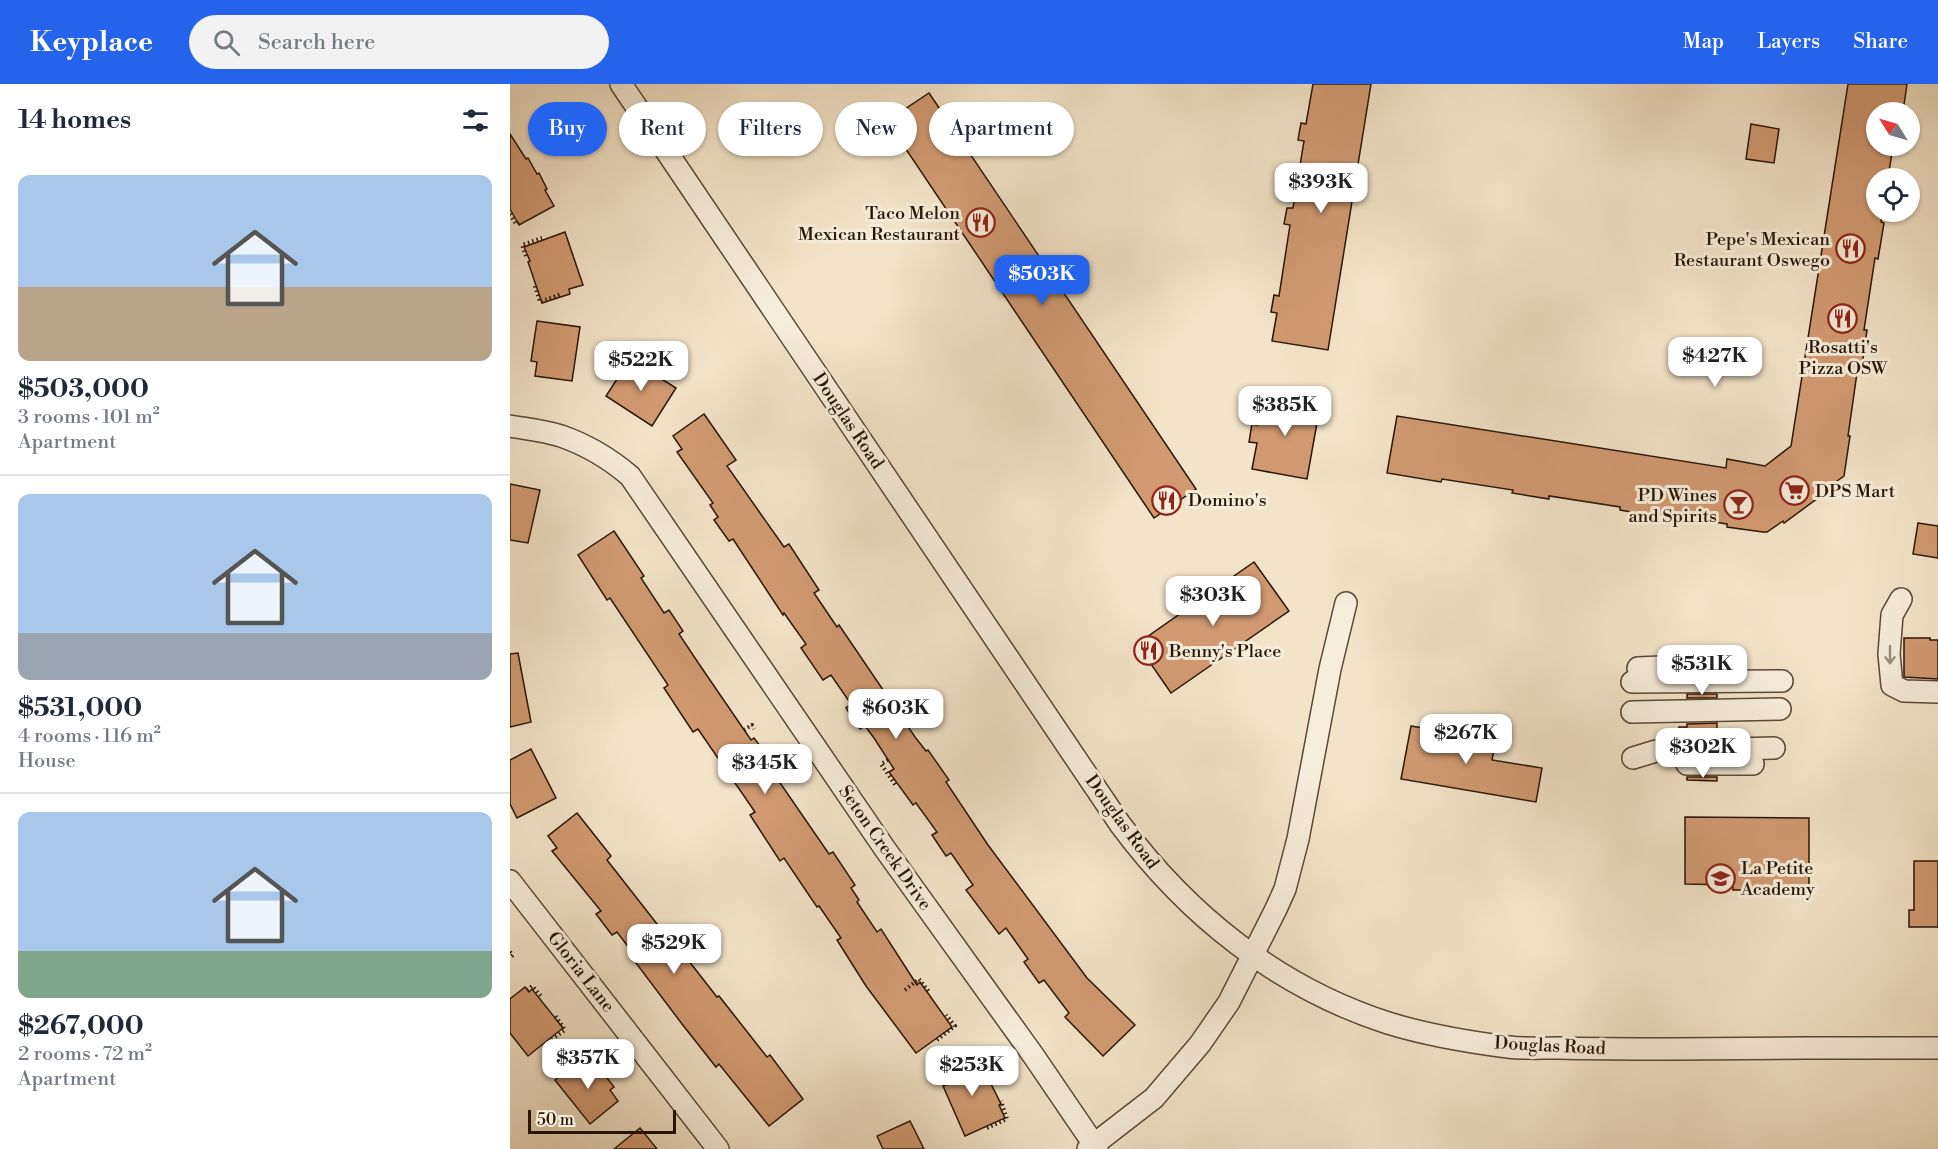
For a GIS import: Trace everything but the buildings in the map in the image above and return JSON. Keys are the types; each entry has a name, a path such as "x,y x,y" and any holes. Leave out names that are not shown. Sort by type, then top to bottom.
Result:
{"street":[{"name":"Douglas Road","path":"621,84 1120,824 1170,886 1226,936 1253,956 1328,1000 1358,1012 1428,1033 1510,1047 1938,1048"},
{"name":"Seton Creek Drive","path":"510,426 561,436 590,448 612,461 630,476 885,849 1030,1049 1093,1148"},
{"path":"1901,599 1892,615 1889,654 1892,685 1904,691 1938,692"},
{"path":"1093,1148 1154,1098 1200,1044 1229,1002 1281,899 1298,839 1330,669 1346,603"},
{"path":"1634,690 1731,664"},
{"path":"1634,690 1781,695 1634,690"},
{"path":"1753,764 1654,765 1634,758 1656,751 1774,748"},
{"name":"Gloria Lane","path":"510,881 718,1149"}],"path":[{"path":"510,214 516,224 520,221"},
{"path":"526,256 522,245 542,238"},
{"path":"535,286 540,302 561,294"},
{"path":"744,730 752,725 754,729"},
{"path":"888,760 881,764 896,786"},
{"path":"510,952 513,955 510,958"},
{"path":"905,990 919,979 930,993"},
{"path":"527,990 532,986 542,997"},
{"path":"937,1040 955,1026 946,1015"},
{"path":"548,1042 565,1030 555,1016"},
{"path":"968,1072 984,1065 992,1080"},
{"path":"987,1128 1007,1119 1001,1101"}],"place":[{"name":"Taco Melon Mexican Restaurant","path":"981,223"},
{"name":"Pepe's Mexican Restaurant Oswego","path":"1851,249"},
{"name":"Rosatti's Pizza OSW","path":"1843,318"},
{"name":"DPS Mart","path":"1794,491"},
{"name":"Domino's","path":"1167,500"},
{"name":"PD Wines and Spirits","path":"1738,505"},
{"name":"Benny's Place","path":"1148,651"},
{"name":"La Petite Academy","path":"1720,878"}]}
